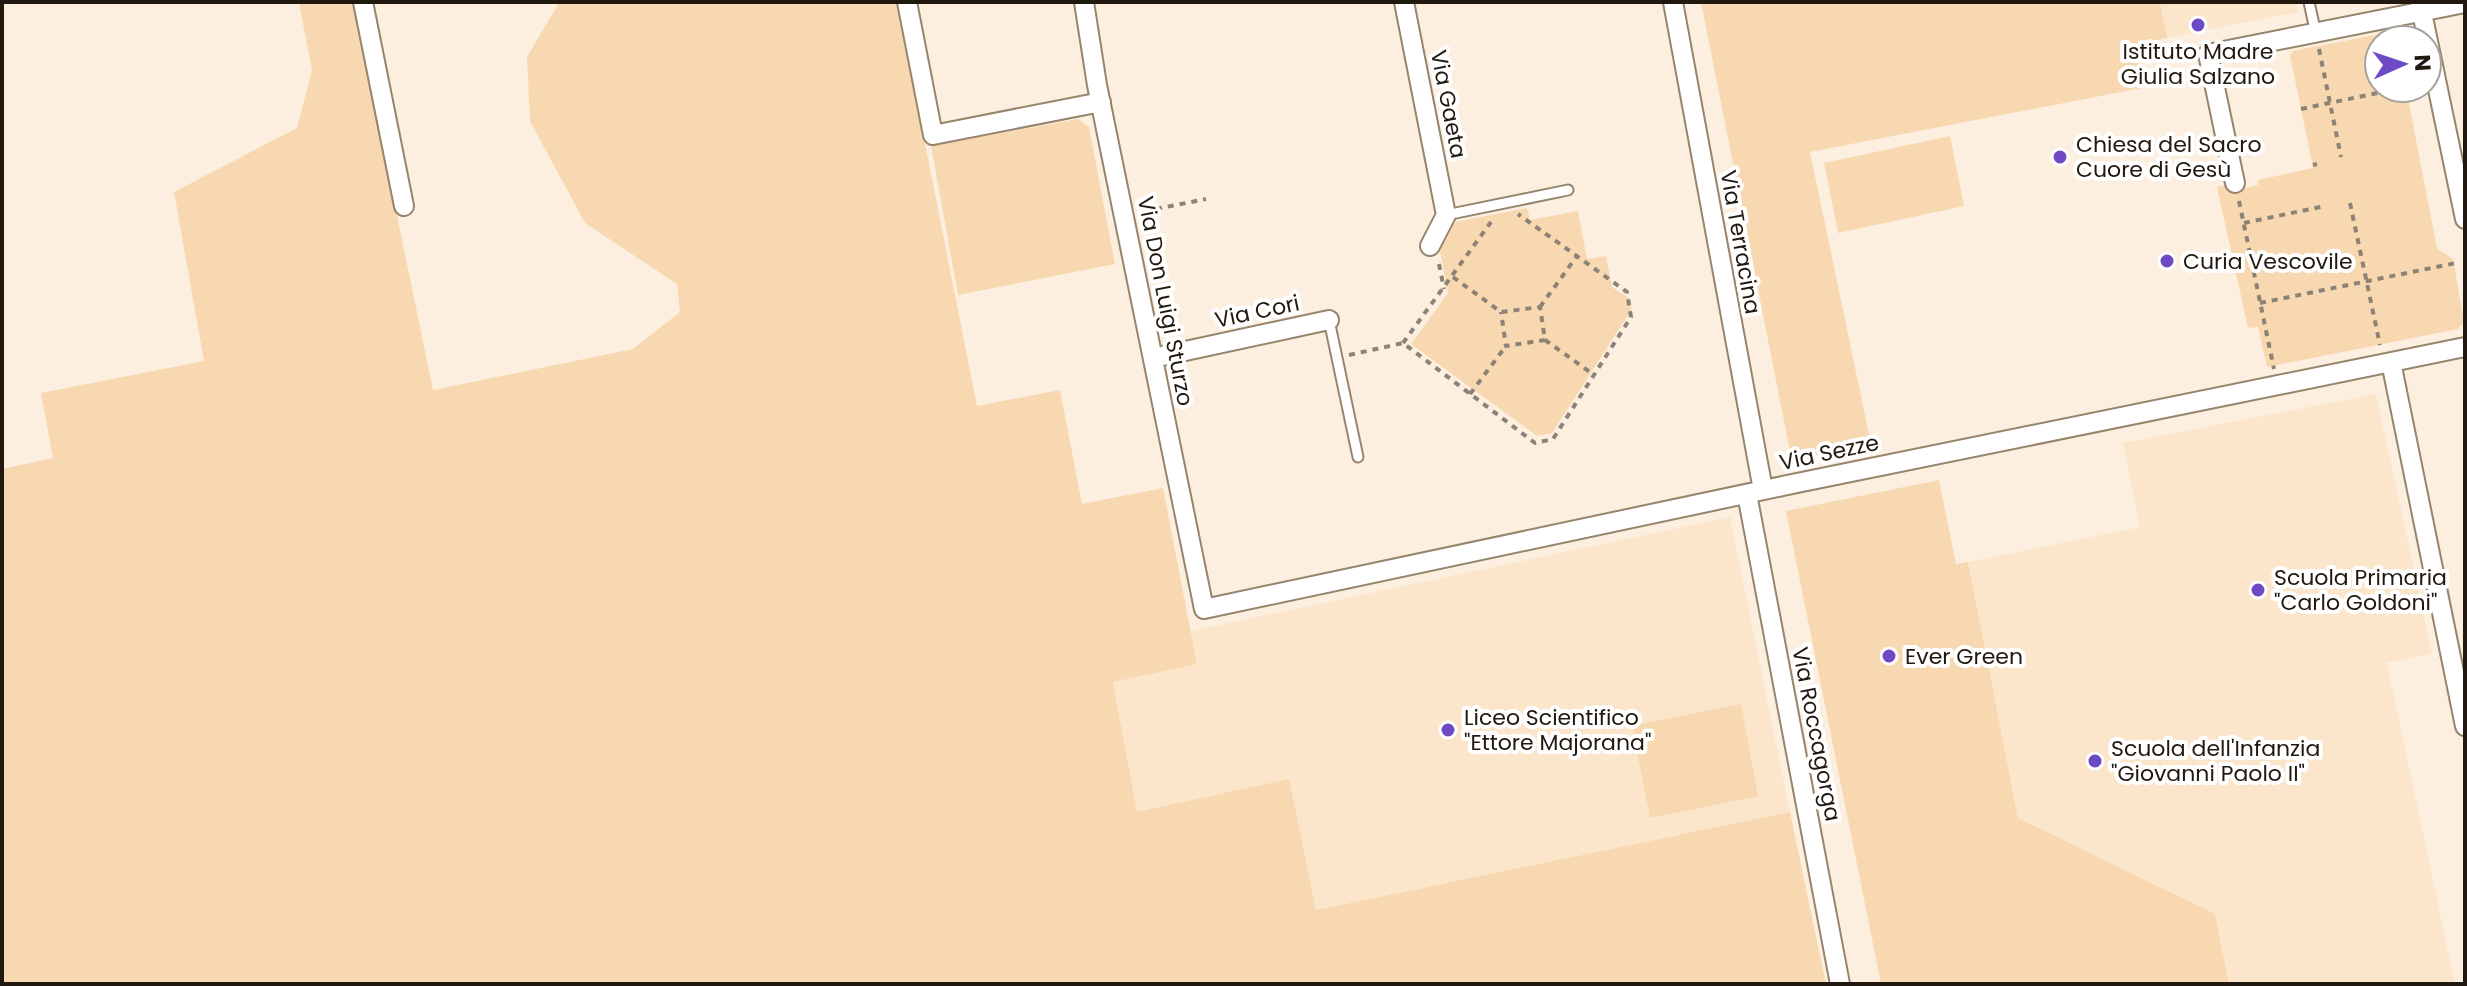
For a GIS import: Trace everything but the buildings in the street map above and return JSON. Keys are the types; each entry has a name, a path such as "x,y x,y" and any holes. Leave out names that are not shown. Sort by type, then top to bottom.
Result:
{"street":[{"path":"363,2 404,206"},
{"path":"907,2 933,135 1101,102"},
{"name":"Via Don Luigi Sturzo","path":"1084,2 1101,102 1204,609"},
{"name":"Via Gaeta","path":"1404,2 1446,215"},
{"name":"Via Terracina","path":"1673,2 1755,492"},
{"path":"2235,183 2208,54 2316,34 2421,7 2465,3"},
{"path":"2421,7 2457,144 2465,219"},
{"path":"1430,246 1446,215"},
{"name":"Via Cori","path":"1153,358 1329,320"},
{"name":"Via Sezze","path":"1204,609 2278,385 2386,355 2465,347"},
{"path":"2386,355 2465,726"},
{"name":"Via Roccagorga","path":"1755,492 1839,978"},
{"path":"1839,978 1855,984"}],"lane":[{"path":"2309,2 2316,34"},
{"path":"1446,215 1568,190"},
{"name":"Via Cori","path":"1329,320 1358,457"}],"path":[{"path":"2316,34 2341,157"},
{"path":"2301,109 2363,96"},
{"path":"2235,183 2278,385"},
{"path":"1156,209 1206,199"},
{"path":"1337,357 1403,343 1504,203 1627,292 1631,317 1553,439 1535,443 1403,343"},
{"path":"2350,203 2366,281 2386,355"},
{"path":"2244,223 2325,206"},
{"path":"1545,340 1540,307 1577,256"},
{"path":"2260,303 2456,263"},
{"path":"1453,276 1501,312 1540,307"},
{"path":"1501,312 1506,346"},
{"path":"1470,394 1506,346 1545,340 1594,375"},
{"path":"1614,344 1619,348"}],"shaded area":[{"path":"353,2 433,390 633,349 680,312 677,284 585,223 530,121 527,57 557,2 897,2 977,406 1060,390 1082,504 1163,488 1197,664 1113,682 1137,812 1289,779 1316,910 1790,812 1826,984 2,984 2,469 53,458 41,393 204,361 174,192 297,128 312,70 299,3"},
{"path":"1701,2 2160,2 2167,38 2135,45 2142,88 1810,152 1871,444 1792,461"},
{"name":"Istituto Madre Giulia Salzano","path":"2160,2 2296,2 2298,12 2167,38"},
{"path":"2363,37 2363,104 2409,104 2437,248 2453,259 2464,322 2458,329 2267,367 2258,327 2248,328 2217,187 2225,185 2227,192 2258,185 2258,180 2313,168 2290,55 2293,51"},
{"path":"1078,119 1089,127 1115,264 958,295 931,146"},
{"path":"1950,136 1964,206 1838,233 1824,163"},
{"path":"1527,208 1530,220 1578,211 1587,259 1606,256 1612,287 1629,298 1632,309 1552,433 1537,436 1411,344 1448,293 1440,251 1455,222"},
{"path":"2376,394 2432,653 2387,663 2455,984 2229,984 2215,914 2018,818 1968,562 2140,527 2123,443"},
{"path":"1939,480 1956,564 1968,562 2018,818 2215,914 2229,984 1881,984 1786,511"},
{"name":"Liceo Scientifico \"Ettore Majorana\"","path":"1730,517 1790,812 1315,910 1289,780 1137,812 1113,681 1197,664 1191,631"},
{"path":"1741,704 1758,796 1650,818 1632,726"}],"place":[{"name":"Istituto Madre Giulia Salzano","path":"2198,25"},
{"name":"Chiesa del Sacro Cuore di Gesù","path":"2060,157"},
{"name":"Curia Vescovile","path":"2167,261"},
{"name":"Scuola Primaria \"Carlo Goldoni\"","path":"2258,590"},
{"name":"Ever Green","path":"1889,656"},
{"name":"Liceo Scientifico \"Ettore Majorana\"","path":"1448,730"},
{"name":"Scuola dell'Infanzia \"Giovanni Paolo II\"","path":"2095,761"}]}
